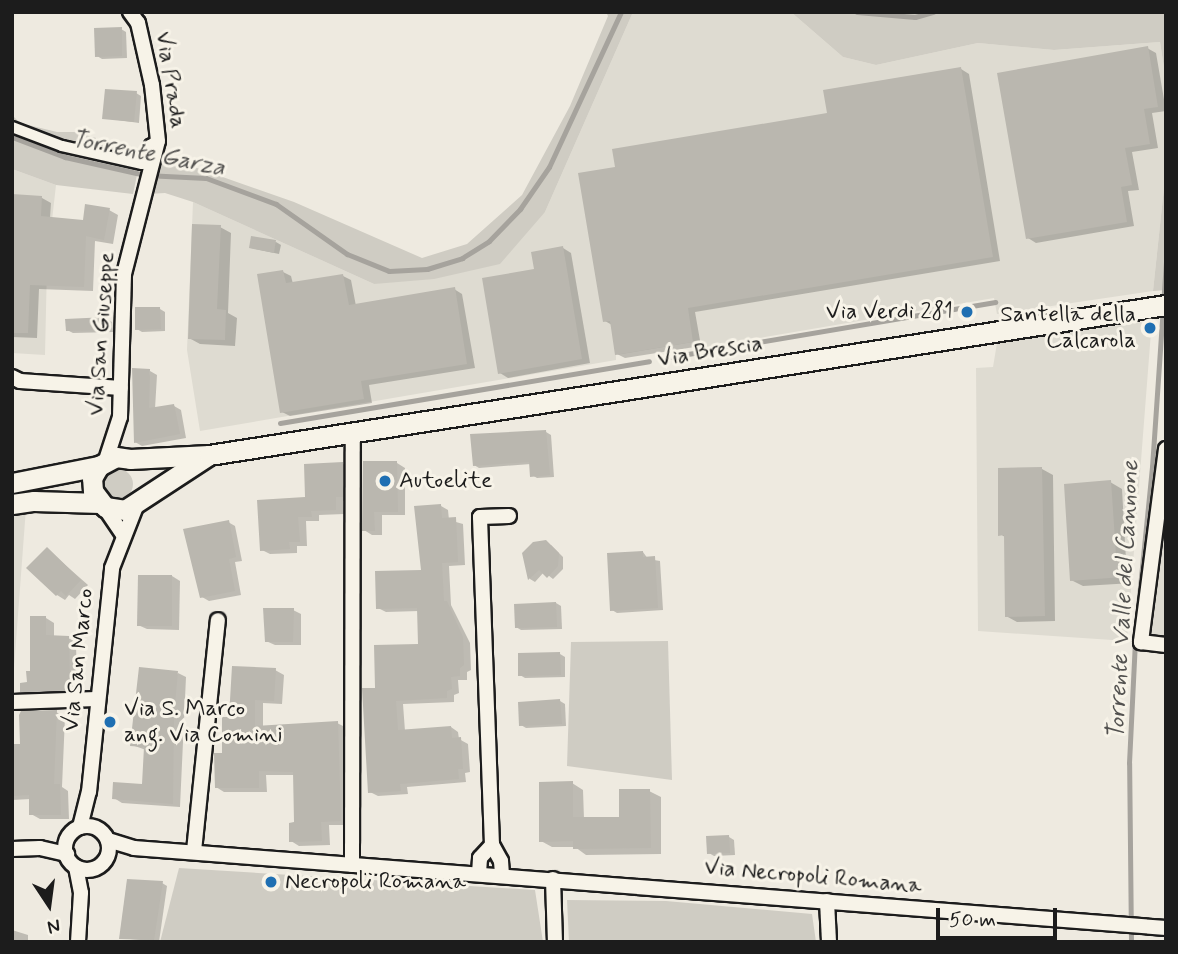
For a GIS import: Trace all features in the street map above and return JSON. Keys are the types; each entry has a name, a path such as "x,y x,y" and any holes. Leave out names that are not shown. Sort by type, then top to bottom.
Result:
{"main road":[{"name":"Via Brescia","path":"12,483 114,461 209,455 1159,306"},
{"name":"Via Brescia","path":"139,502 209,455"},
{"path":"12,504 34,501 101,504 118,511 139,502 146,480 141,468 114,461 92,485 101,504"}],"street":[{"name":"Via Prada","path":"131,12 138,23 152,85 158,141 156,157"},
{"path":"12,127 62,146 142,164 150,145 158,141"},
{"name":"Via San Giuseppe","path":"114,461 121,388 124,274 156,157"},
{"path":"12,377 20,381 121,388"},
{"path":"352,865 353,433"},
{"path":"1166,449 1141,642 1166,645"},
{"name":"Via San Marco","path":"87,827 96,699 112,568 122,535 139,502"},
{"path":"101,504 122,535"},
{"path":"502,875 501,861 492,845 480,517 509,516"},
{"path":"194,851 218,620"},
{"path":"12,702 96,699"},
{"path":"40,848 87,827 108,839 106,860 83,868"},
{"path":"66,854 67,838"},
{"name":"Via Necropoli Romana","path":"108,839 134,848 1166,928"},
{"path":"479,873 481,858 492,845"},
{"path":"12,849 40,848 66,854 83,868"},
{"name":"Via Necropoli Romana","path":"106,860 134,848"},
{"path":"78,942 83,868"},
{"path":"553,879 555,942"},
{"path":"827,901 829,942"}],"shaded area":[{"path":"606,12 633,12 545,212 500,264 434,279 374,284 193,202 165,193 148,194 163,156 294,202 422,258 467,244 522,195 570,106 608,16"},
{"path":"633,12 791,12 843,57 876,65 978,43 1054,50 1160,42 1166,81 1166,169 1153,291 997,314 994,298 695,349 693,342 616,355 616,360 200,431 187,350 193,202 374,284 545,212"},
{"path":"791,12 1166,12 1166,81 1160,42 1054,50 978,43 876,65 843,57"},
{"path":"12,115 20,123 57,132 75,132 142,151 133,194 56,185 12,169"},
{"path":"12,169 56,185 47,265 45,355 12,353"},
{"path":"1166,169 1166,290 1153,291"},
{"path":"1141,322 1151,332 1127,641 978,631 976,368 993,367 997,343"},
{"path":"118,469 129,473 133,484 129,495 118,499 107,495 103,484 107,473"},
{"path":"26,508 12,695 12,510"},
{"path":"1166,516 1166,639 1148,637"},
{"path":"668,641 672,780 567,766 571,642"},
{"path":"179,868 535,890 543,942 160,942"},
{"path":"567,900 666,901 812,914 816,942 569,942"}],"building":[{"path":"122,27 122,56 95,57 94,28"},
{"path":"1148,46 1158,107 1144,109 1150,144 1125,148 1132,185 1121,187 1127,222 1026,239 997,73"},
{"path":"961,67 993,257 688,308 693,342 615,355 610,321 603,322 578,173 615,167 612,149 827,113 823,90"},
{"path":"105,89 137,91 134,122 102,119"},
{"path":"12,194 42,196 41,216 83,220 85,204 110,208 104,240 86,236 84,287 30,285 28,333 12,333"},
{"path":"192,224 221,225 217,309 226,310 225,340 188,339"},
{"path":"251,236 276,240 274,253 249,248"},
{"path":"563,246 582,359 498,374 482,278 534,269 531,252"},
{"path":"283,270 286,283 343,274 349,305 455,287 467,364 361,381 364,399 280,413 257,274"},
{"path":"135,307 160,307 161,329 135,330"},
{"path":"108,317 108,330 66,331 65,319"},
{"path":"132,368 150,369 149,408 174,404 180,434 134,443"},
{"path":"546,430 550,475 530,477 529,462 473,466 470,434"},
{"path":"363,461 397,461 398,512 374,512 375,531 362,531"},
{"path":"343,462 343,497 336,497 336,510 311,511 312,517 298,517 300,542 289,542 290,549 260,551 257,500 305,497 304,464"},
{"path":"1042,467 1045,616 1005,617 1004,535 998,536 998,468"},
{"path":"1111,480 1116,555 1121,555 1123,577 1070,581 1064,484"},
{"path":"441,504 442,518 456,517 458,562 442,563 444,601 447,601 463,637 464,665 460,668 460,676 451,677 452,689 447,691 447,698 396,701 398,730 451,726 452,738 461,737 463,769 458,769 459,779 400,784 401,791 368,793 362,688 375,688 374,645 418,644 417,608 376,609 375,571 421,570 414,506"},
{"path":"229,520 236,557 229,559 235,591 200,598 183,529"},
{"path":"546,540 559,553 558,566 547,578 539,570 528,580 522,553 533,542"},
{"path":"47,547 81,580 66,596 61,591 56,596 26,568"},
{"path":"643,551 643,557 655,556 658,608 610,611 607,553"},
{"path":"138,575 172,575 172,626 137,626"},
{"path":"556,602 557,627 515,628 514,604"},
{"path":"263,608 294,608 293,642 265,642"},
{"path":"30,616 46,616 46,635 69,636 70,690 20,692 20,683 27,682 26,671 30,671"},
{"path":"560,652 561,675 518,676 518,653"},
{"path":"232,666 276,668 274,701 255,700 255,726 338,721 341,821 321,822 322,841 289,842 289,823 294,822 293,772 259,771 259,788 215,788 214,753 222,753 222,717 229,717"},
{"path":"139,667 178,671 174,715 173,804 112,799 113,782 142,784 144,747 130,746"},
{"path":"560,699 562,724 519,726 518,702"},
{"path":"57,710 54,784 60,784 61,815 29,815 29,795 12,796 12,744 20,744 19,715 21,711"},
{"path":"573,781 573,817 619,817 619,789 650,789 651,848 573,849 573,841 539,842 539,782"},
{"path":"729,835 730,853 707,854 706,836"},
{"path":"127,879 163,881 154,940 119,939"}],"waterway":[{"name":"Torrente Garza","path":"12,137 65,157 145,175 206,178 276,204 347,254 389,271 427,269 462,258 489,241 520,209 549,167 621,12"},
{"name":"Torrente Garza","path":"857,12 915,17 933,12"},
{"name":"Torrente Valle del Cannone","path":"1137,617 1152,467 1166,260"},
{"path":"664,358 995,302"},
{"path":"280,423 649,361"},
{"name":"Torrente Valle del Cannone","path":"1131,942 1129,763 1135,641"}],"place":[{"name":"Via Verdi 281","path":"967,312"},
{"name":"Santella della Calcarola","path":"1150,328"},
{"name":"Autoelite","path":"385,481"},
{"name":"Via S. Marco ang. Via Comini","path":"110,722"},
{"name":"Necropoli Romana","path":"271,882"}]}
